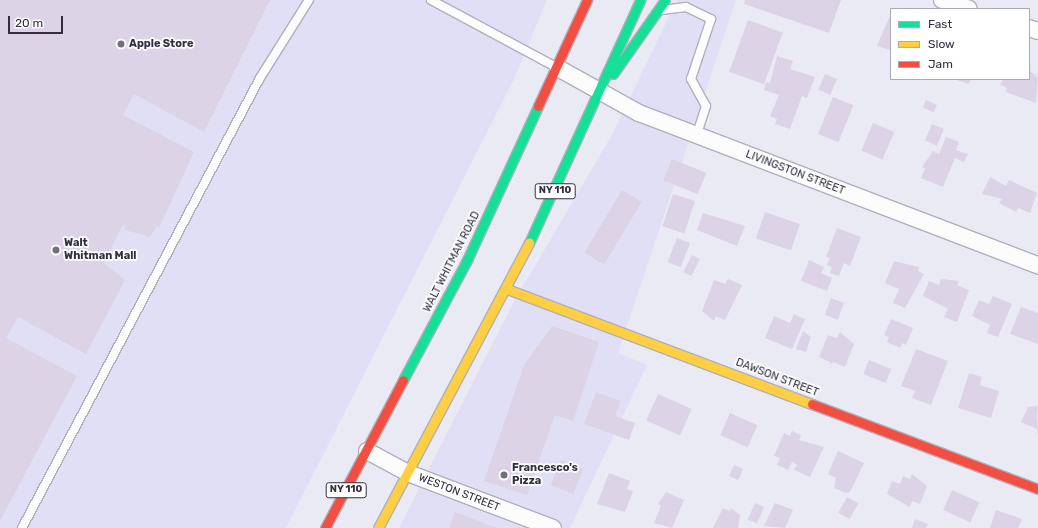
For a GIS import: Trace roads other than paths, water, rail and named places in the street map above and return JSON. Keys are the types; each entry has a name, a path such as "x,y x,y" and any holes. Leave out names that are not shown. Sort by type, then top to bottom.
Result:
{"main road":[{"name":"WALT WHITMAN ROAD","path":"325,528 467,260 558,68 588,0"},
{"name":"NY 110","path":"378,528 507,289 600,91 640,0"},
{"path":"600,91 665,0"},
{"name":"DAWSON STREET","path":"507,289 1038,489"}],"street":[{"path":"942,0 966,8"},
{"name":"LIVINGSTON STREET","path":"558,68 639,113 696,136 1038,265"},
{"name":"WESTON STREET","path":"367,451 408,474 553,528"}],"lane":[{"path":"22,528 260,78 309,0"},
{"path":"431,0 558,68"},
{"path":"659,10 686,7 711,19 691,79 706,106 696,136"}],"place":[{"name":"Apple Store","path":"121,44"},
{"name":"Walt Whitman Mall","path":"56,250"},
{"name":"Francesco's Pizza","path":"504,475"}]}
